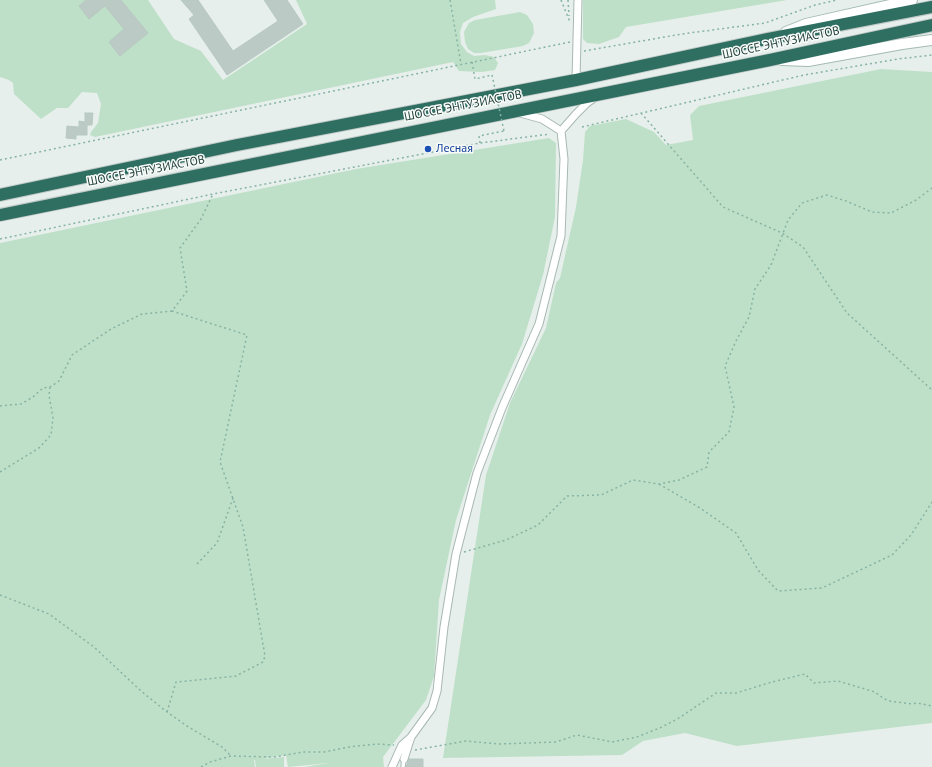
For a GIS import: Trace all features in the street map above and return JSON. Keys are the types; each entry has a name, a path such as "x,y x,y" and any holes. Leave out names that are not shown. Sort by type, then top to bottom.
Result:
{"highway":[{"name":"ШОССЕ ЭНТУЗИАСТОВ","path":"0,195 245,144 576,80 767,39 932,6"},
{"name":"ШОССЕ ЭНТУЗИАСТОВ","path":"0,214 770,60 932,25"}],"main road":[{"path":"767,39 806,24 912,0"},
{"path":"770,60 808,61 932,40"}],"street":[{"path":"576,80 578,52 578,0"},
{"path":"392,767 432,708 437,691 444,627 456,554 477,473 502,408 539,324 561,236 564,159 561,131 587,103 600,94"},
{"path":"506,112 526,114 542,118 561,131"},
{"path":"404,748 404,758"}],"lane":[{"path":"403,767 404,758"}],"path":[{"path":"450,0 461,64"},
{"path":"561,0 570,22"},
{"path":"578,52 689,33 765,23 815,5 837,0"},
{"path":"0,160 572,41"},
{"path":"582,127 804,75 898,59 932,55"},
{"path":"472,62 475,79 492,75 504,131 479,136 480,143"},
{"path":"642,113 723,207 782,233 803,247 847,313 932,390"},
{"path":"0,238 213,194 480,143 553,133"},
{"path":"456,554 506,540 538,525 567,496 601,495 633,480 658,484 679,480 707,467 709,452 729,432 734,407 725,366 736,340 750,317 756,289 771,265 788,220 802,203 827,195 872,212 891,213 916,200 932,188"},
{"path":"172,311 187,291 180,248 200,219 213,194"},
{"path":"0,406 21,404 33,397 43,388 50,387 59,381 72,355 111,329 142,314 172,311 247,335 220,462 243,527 265,656 264,662 236,676 176,682 168,712"},
{"path":"0,472 39,448 51,435 53,418 49,395 50,387"},
{"path":"658,484 700,508 736,533 758,570 778,591 822,588 892,555 911,535 932,502"},
{"path":"197,564 217,543 233,498"},
{"path":"0,595 49,614 94,647 141,691 187,726 222,747 231,756"},
{"path":"201,767 210,762 231,756 275,757 303,752 324,752 376,744 419,750 445,744 466,742 499,744 556,742 577,735 612,742 637,737 662,727 680,718 716,693 736,693 806,674 814,682 838,681 875,692 889,701 912,704 918,703 932,706"}],"green space":[{"path":"0,0 148,0 174,39 201,51 223,80 307,24 296,0 495,0 496,9 473,17 463,23 460,32 461,44 467,52 474,56 485,55 494,57 498,63 495,70 482,72 459,71 453,62 95,137 90,135 98,123 101,104 97,93 82,92 68,108 57,108 41,119 14,94 13,83 0,77"},
{"path":"583,0 787,0 626,27 619,37 599,44 587,43 583,39"},
{"path":"520,12 527,15 533,24 534,33 529,43 523,46 481,53 474,53 468,49 465,42 464,32 469,23 475,20"},
{"path":"881,69 932,72 932,723 737,746 685,733 643,741 622,755 443,758 486,475 510,403 546,328 556,283 560,278 576,207 583,160 585,132 590,126 626,119 654,132 666,145 693,140 690,115 699,106"},
{"path":"549,138 556,143 555,217 543,275 522,344 490,415 456,520 439,600 434,676 426,700 383,757 384,767 304,767 329,763 288,767 286,755 262,759 284,757 284,767 256,767 254,760 255,767 0,767 0,243 356,169"}],"building":[{"path":"86,0 121,0 148,33 120,56 109,42 124,29 105,6 89,19 79,6"},
{"path":"181,0 198,0 233,51 278,21 264,0 287,0 303,24 227,75 189,19 194,15"},
{"path":"85,113 93,113 92,125 87,125 87,135 76,135 76,139 66,138 67,126 79,127 79,121 85,122"},
{"path":"409,759 423,759 423,767 406,767"}],"place":[{"name":"Лесная","path":"428,149"}]}
